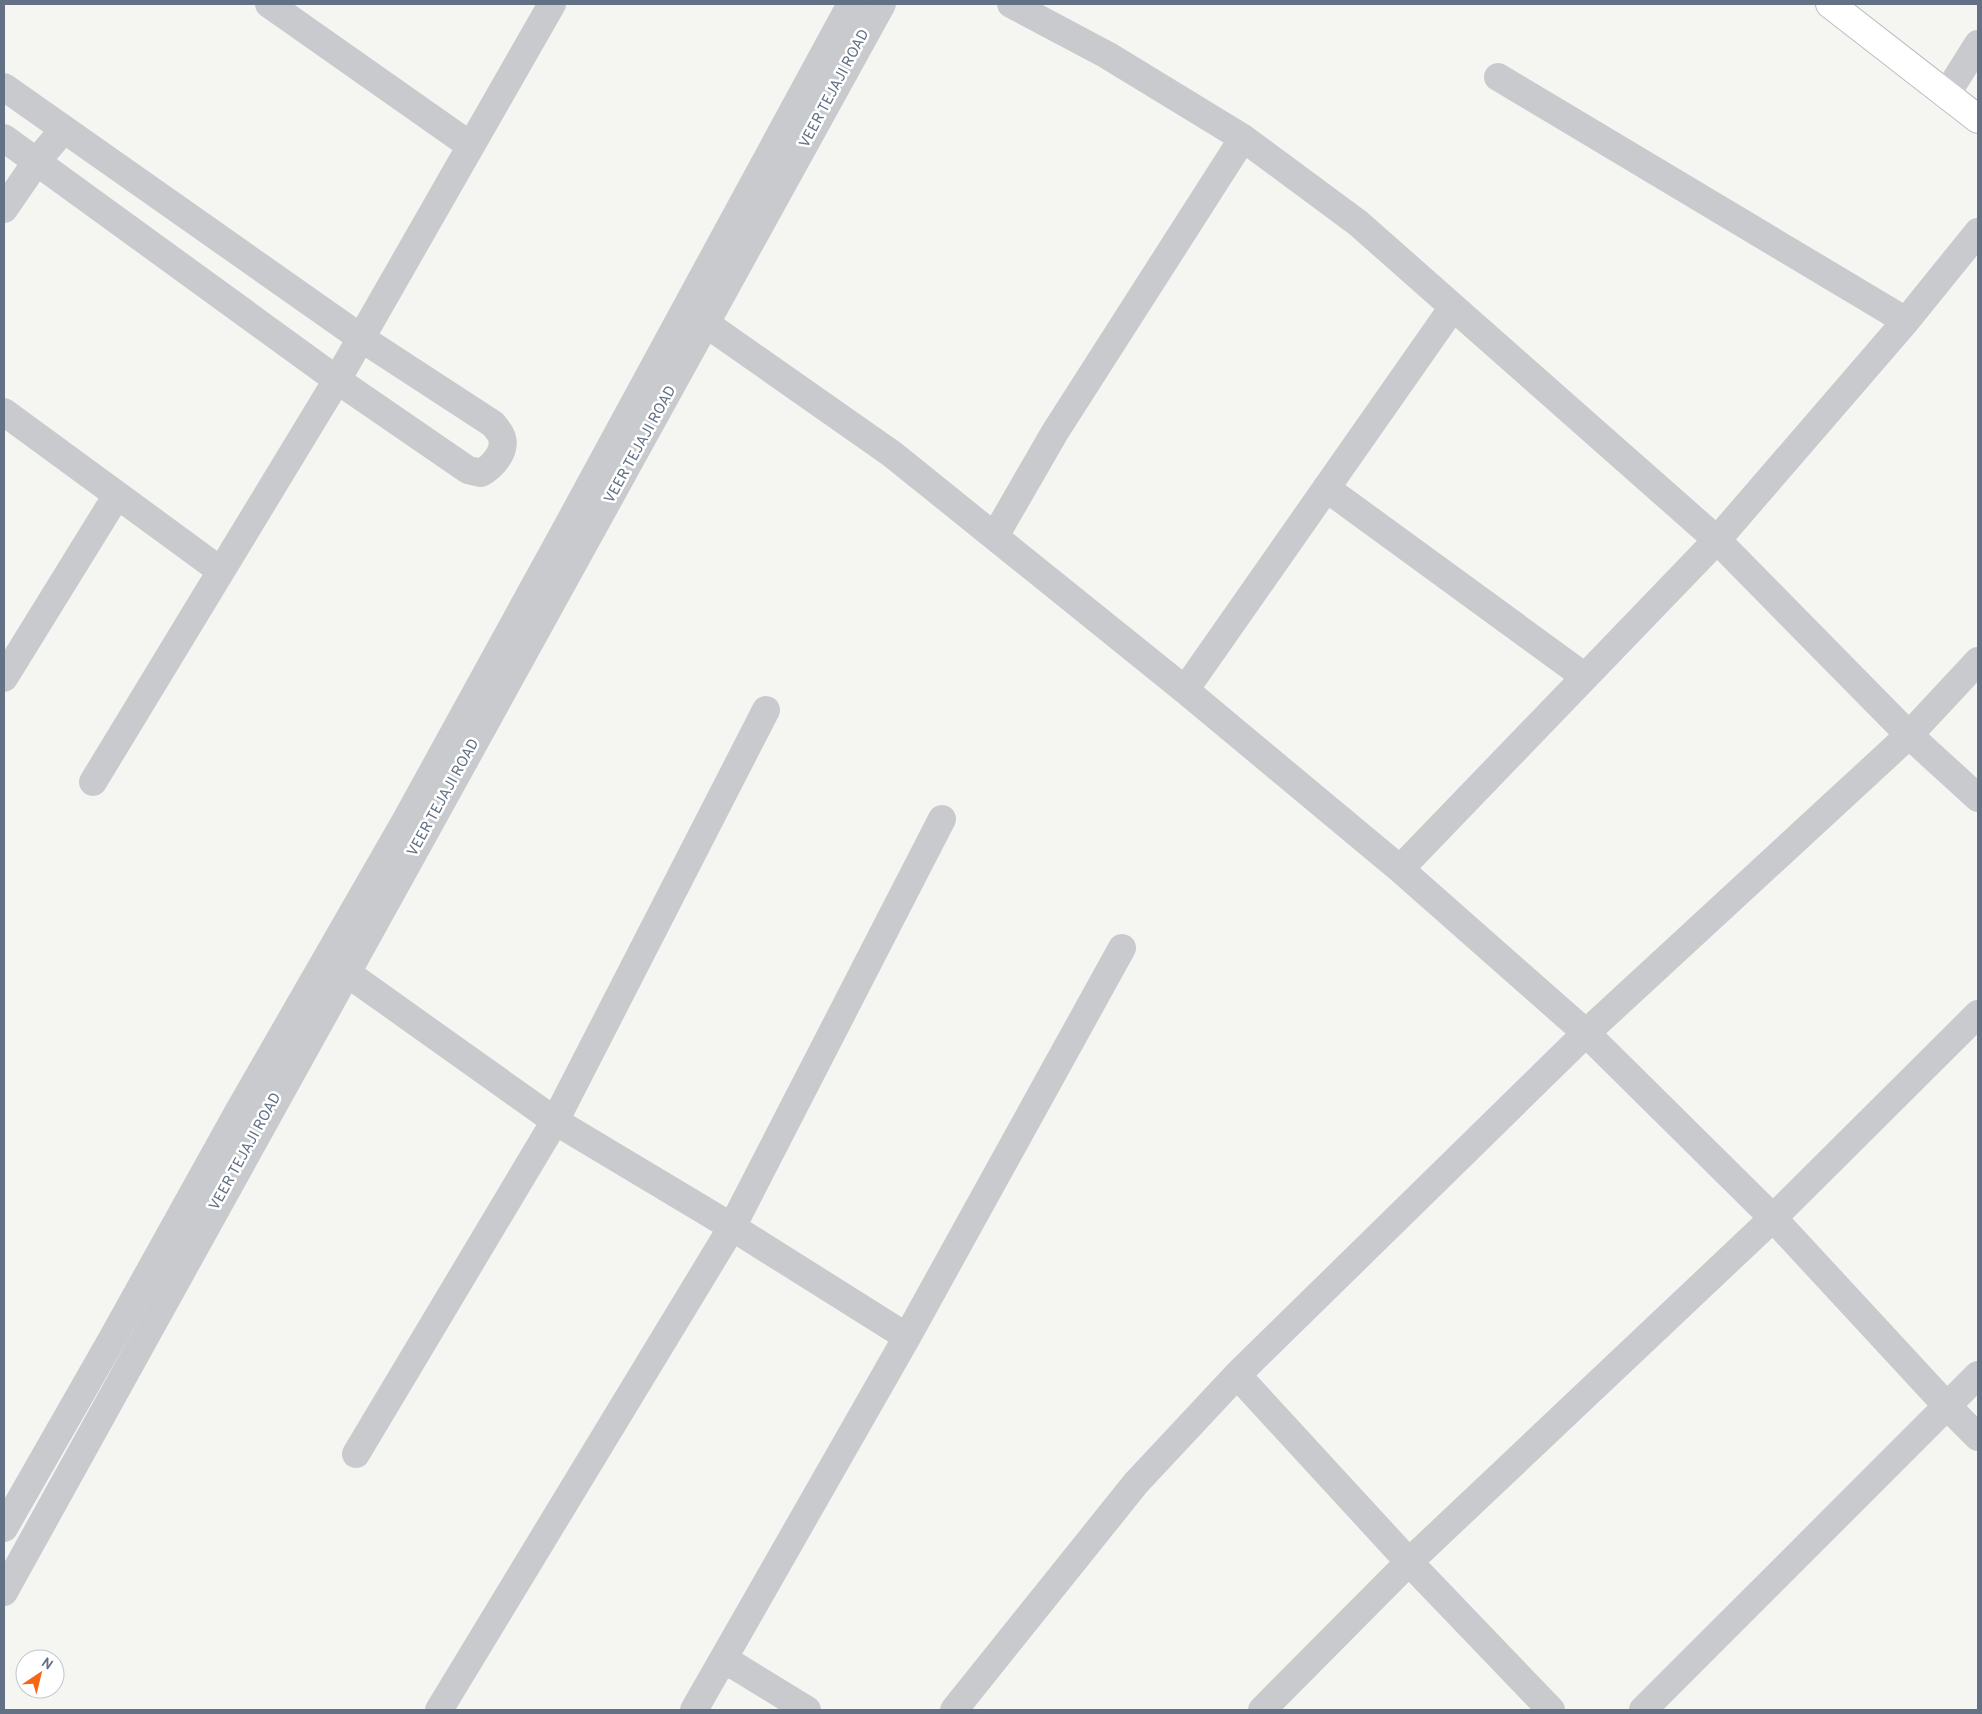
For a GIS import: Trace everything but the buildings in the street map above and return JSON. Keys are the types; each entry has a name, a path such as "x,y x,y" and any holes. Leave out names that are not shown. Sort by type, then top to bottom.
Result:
{"main road":[{"path":"1830,4 1978,119"}],"street":[{"path":"93,782 337,380 552,4"},
{"name":"VEER TEJAJI ROAD","path":"4,1528 237,1114 406,820 850,4"},
{"name":"VEER TEJAJI ROAD","path":"4,1592 708,325 882,4"},
{"path":"1011,4 1106,55 1243,138 1358,224 1717,540 1909,735 1978,798"},
{"path":"281,7 471,146"},
{"path":"1946,94 1978,44"},
{"path":"1498,77 1906,321"},
{"path":"4,87 361,338 493,424 502,437 502,449 490,468 481,473 468,470 337,380 4,138"},
{"path":"4,209 37,161 64,129"},
{"path":"995,536 1055,432 1243,138"},
{"path":"1400,869 1717,540 1906,321 1978,232"},
{"path":"1185,690 1453,307"},
{"path":"708,325 892,454 1185,690 1400,869 1586,1033 1773,1218 1978,1437"},
{"path":"4,412 221,572"},
{"path":"1326,488 1585,677"},
{"path":"4,678 117,495"},
{"path":"954,1710 1136,1484 1237,1375 1586,1033 1909,735 1978,661"},
{"path":"356,1454 555,1120 766,710"},
{"path":"439,1710 732,1227 942,819"},
{"path":"694,1710 907,1338 1122,948"},
{"path":"347,973 555,1120 732,1227 907,1338"},
{"path":"1262,1710 1409,1562 1773,1218 1978,1014"},
{"path":"1237,1375 1409,1562 1551,1710"},
{"path":"1643,1710 1978,1375"},
{"path":"724,1659 807,1710"}]}
